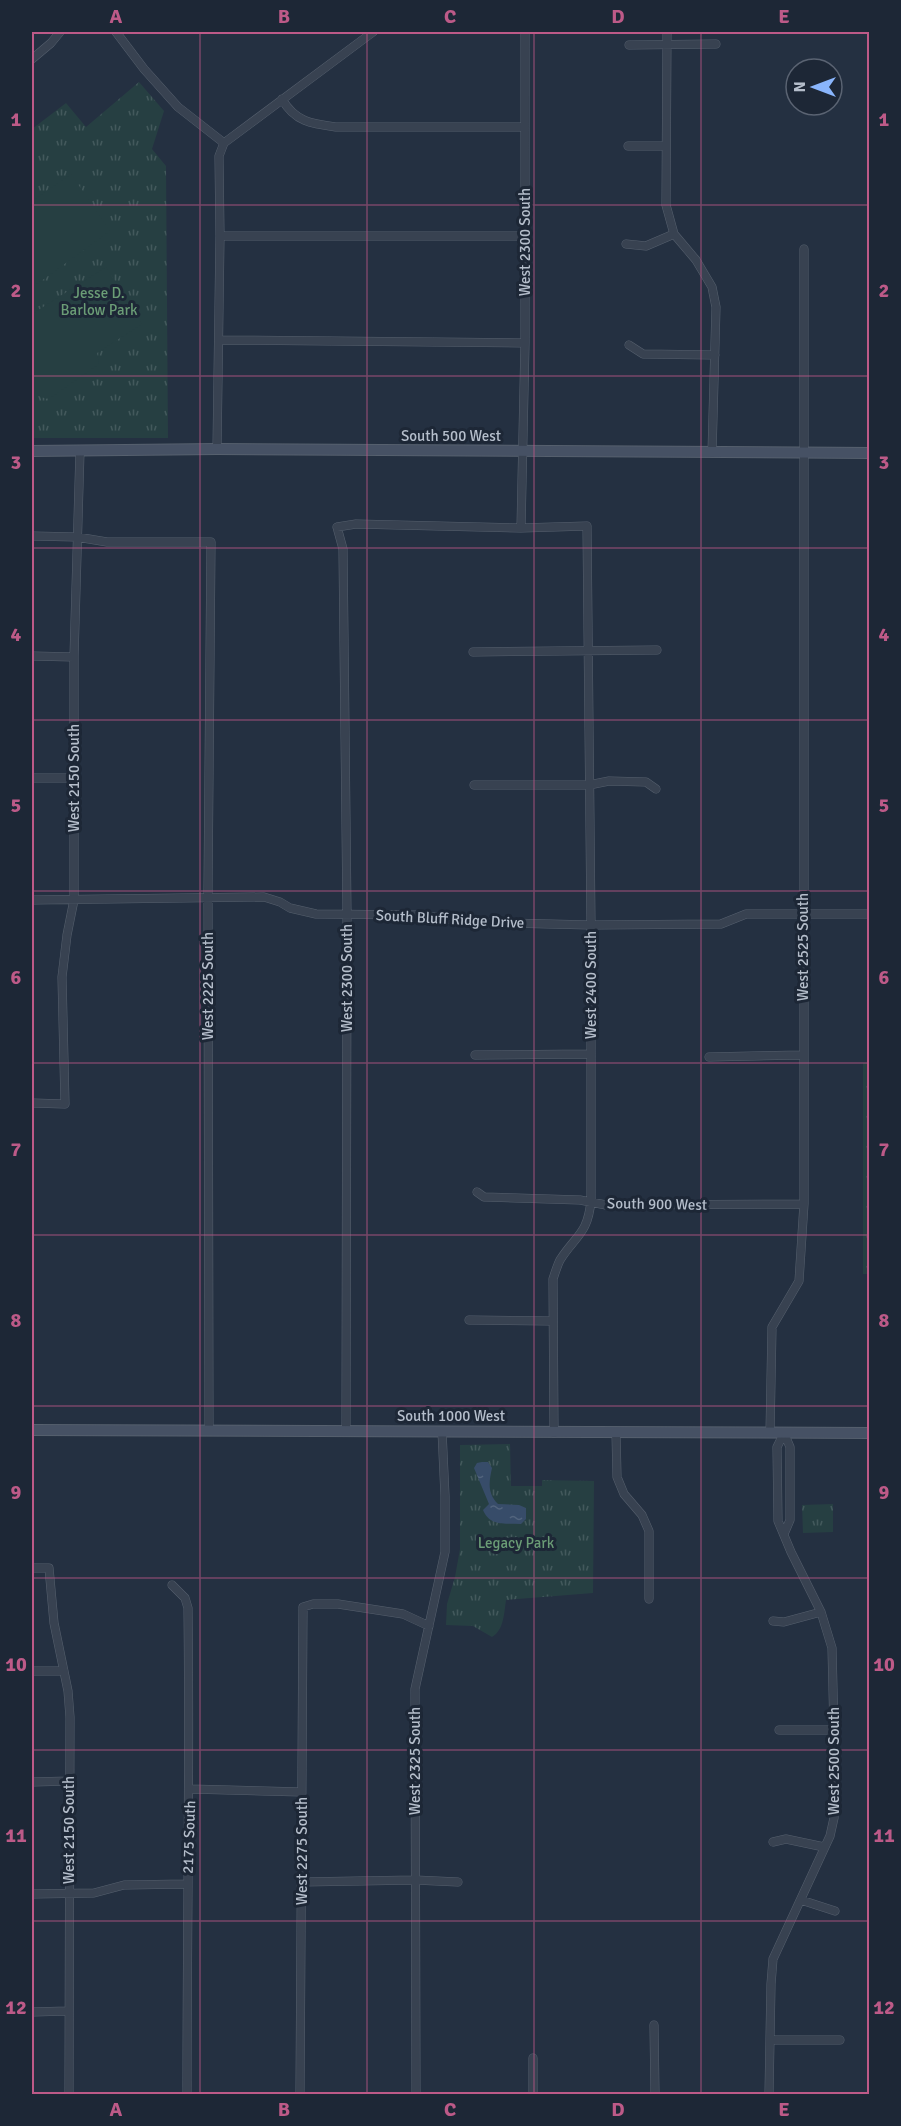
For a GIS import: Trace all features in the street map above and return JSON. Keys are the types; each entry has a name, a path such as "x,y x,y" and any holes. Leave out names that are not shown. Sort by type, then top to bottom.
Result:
{"main road":[{"name":"South 500 West","path":"32,451 217,449 870,453"},
{"name":"South 1000 West","path":"32,1430 870,1433"}],"street":[{"path":"32,59 60,32"},
{"path":"116,32 144,69 178,107 224,142"},
{"path":"217,449 219,156 224,142 373,32"},
{"name":"West 2300 South","path":"346,1430 347,914 343,549 337,526 356,524 521,528 525,344 525,32"},
{"path":"667,32 666,205 675,234 696,260 712,287 716,307 712,453"},
{"path":"629,45 716,44"},
{"path":"282,99 287,109 308,124 336,127 525,127"},
{"path":"628,146 666,146"},
{"path":"626,244 646,246 675,234"},
{"path":"220,236 525,236"},
{"path":"802,453 804,249"},
{"path":"219,340 525,344"},
{"path":"629,345 643,354 715,355"},
{"name":"West 2150 South","path":"32,1103 65,1104 62,977 74,900 74,657 80,451"},
{"name":"West 2525 South","path":"770,1433 772,1327 799,1281 804,1204 802,453"},
{"name":"West 2400 South","path":"521,528 587,526 591,1200 587,1224 579,1239 559,1262 553,1279 554,1433"},
{"path":"32,536 76,537"},
{"name":"West 2225 South","path":"76,537 108,542 211,542 208,898 209,1430"},
{"path":"473,652 657,650"},
{"path":"32,656 74,657"},
{"path":"32,778 74,778"},
{"path":"474,785 589,785 609,781 646,782 656,789"},
{"name":"South Bluff Ridge Drive","path":"32,900 264,897 305,913 419,915 470,922 591,925 721,924 746,914 870,914"},
{"path":"475,1055 591,1054"},
{"path":"709,1057 803,1055"},
{"name":"South 900 West","path":"477,1192 484,1197 591,1200 606,1205 804,1204"},
{"path":"469,1320 552,1321"},
{"name":"West 2325 South","path":"416,2094 415,1689 445,1552 442,1431"},
{"path":"616,1433 617,1477 624,1494 642,1515 649,1531 649,1599"},
{"path":"784,1433 790,1447 790,1520 784,1534"},
{"name":"West 2500 South","path":"769,2094 773,1959 830,1836 834,1818 835,1731 832,1648 821,1612 790,1552 778,1521 777,1447 784,1433"},
{"name":"West 2150 South","path":"32,1568 49,1568 54,1623 68,1691 70,1717 69,2094"},
{"name":"2175 South","path":"172,1585 185,1598 188,1608 190,1790 187,1884 187,2094"},
{"name":"West 2275 South","path":"300,2094 303,1607 338,1604 403,1614 429,1626"},
{"path":"773,1621 784,1622 821,1612"},
{"path":"32,1671 64,1671"},
{"path":"779,1730 835,1731"},
{"path":"32,1782 69,1781"},
{"path":"190,1790 302,1792"},
{"path":"773,1842 786,1839 825,1847"},
{"path":"302,1882 415,1880 458,1882"},
{"path":"32,1894 94,1893 124,1885 187,1884"},
{"path":"801,1900 835,1911"},
{"path":"32,2012 68,2011"},
{"path":"654,2025 655,2094"},
{"path":"771,2040 840,2040"},
{"path":"533,2058 533,2094"}],"green space":[{"name":"Jesse D. Barlow Park","path":"139,82 164,111 152,149 166,166 168,438 32,438 32,129 66,103 86,127"},
{"path":"71,174 110,231 37,284 32,277 32,201"},
{"path":"106,267 142,324 97,353 99,364 49,399 40,397 32,385 32,314"},
{"path":"863,1063 870,1063 869,1274 863,1274"},
{"name":"Legacy Park","path":"510,1444 511,1486 542,1486 542,1480 594,1481 593,1593 506,1600 501,1626 492,1637 473,1626 446,1625 447,1604 460,1549 460,1445"},
{"path":"833,1504 833,1532 803,1533 802,1505"}],"water":[{"path":"488,1462 492,1468 490,1487 492,1496 498,1504 519,1505 526,1508 526,1519 521,1524 494,1522 486,1515 483,1510 489,1504 474,1468 477,1463"}]}
